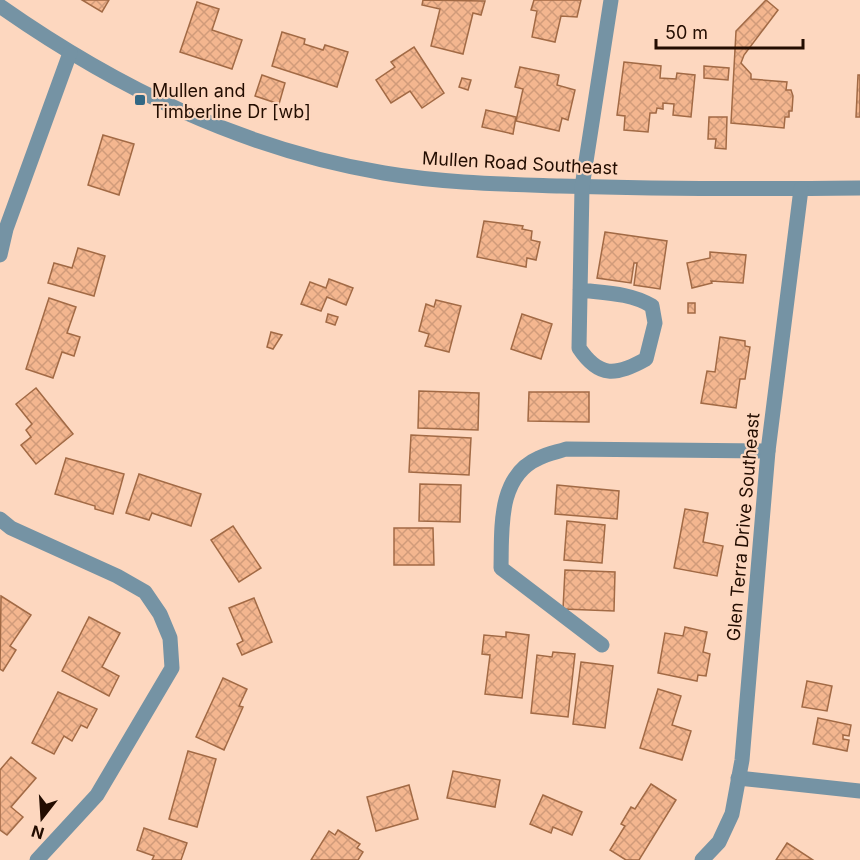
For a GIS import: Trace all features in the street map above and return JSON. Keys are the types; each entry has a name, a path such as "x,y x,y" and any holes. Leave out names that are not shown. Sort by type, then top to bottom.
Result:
{"street":[{"path":"580,290 641,299 652,306 656,323 646,359 632,367 607,372 590,364 579,348 580,290 582,187 611,0"},
{"name":"Mullen Road Southeast","path":"0,6 70,53 173,110 240,135 329,161 382,173 454,183 582,187 860,188"},
{"path":"0,255 6,230 70,53"},
{"name":"Glen Terra Drive Southeast","path":"702,860 719,842 732,814 738,778 768,451 801,189"},
{"path":"602,645 501,568 503,514 507,495 514,480 538,458 566,449 768,451"},
{"path":"0,519 11,528 117,576 145,592 160,614 170,638 172,668 103,786 37,860"},
{"path":"738,778 860,791"}],"building":[{"path":"82,0 109,0 102,12"},
{"path":"423,0 485,1 481,15 473,13 463,54 431,46 440,9 422,5"},
{"path":"534,0 581,0 577,17 561,16 555,42 532,37 537,11 531,10"},
{"path":"766,0 778,10 744,55 741,63 751,74 751,79 787,82 786,90 791,90 793,96 792,111 789,111 789,117 785,117 784,128 731,123 736,31"},
{"path":"197,2 219,9 212,30 242,40 232,69 180,52"},
{"path":"282,32 305,39 304,44 323,50 325,45 348,52 337,87 272,66"},
{"path":"414,47 444,93 422,108 410,91 391,103 376,80 395,67 391,62"},
{"path":"624,62 661,66 660,78 676,79 677,73 695,75 691,117 673,115 674,104 663,103 663,109 657,108 656,113 650,113 648,132 624,130 625,116 617,115"},
{"path":"704,66 729,68 728,80 704,78"},
{"path":"520,67 559,75 557,85 575,90 568,120 562,118 559,131 516,121 523,89 515,87"},
{"path":"262,75 285,83 279,104 255,96"},
{"path":"858,75 860,75 860,117 856,117"},
{"path":"462,78 471,80 468,90 459,87"},
{"path":"486,110 516,117 513,134 482,127"},
{"path":"709,117 727,117 726,149 715,148 716,139 708,139"},
{"path":"103,135 134,144 119,195 88,185"},
{"path":"484,221 523,226 522,229 532,231 531,240 540,242 536,260 527,258 526,267 477,257"},
{"path":"605,232 667,241 660,289 634,285 637,263 634,263 631,283 597,278"},
{"path":"78,248 105,256 94,296 48,283 54,263 72,268"},
{"path":"710,252 746,255 743,283 711,281 712,283 692,288 687,263 710,258"},
{"path":"329,279 353,288 346,305 327,297 321,311 301,304 310,282 326,288"},
{"path":"49,298 76,307 67,333 80,337 74,356 62,352 53,378 26,369"},
{"path":"436,300 461,306 449,352 425,346 429,334 419,331 426,304 434,307"},
{"path":"688,303 695,303 695,313 688,313"},
{"path":"328,314 338,317 335,325 326,322"},
{"path":"522,314 552,324 541,359 511,349"},
{"path":"271,332 282,335 273,349 267,347"},
{"path":"720,337 745,341 745,346 750,347 745,379 740,379 736,408 701,403 707,371 715,372"},
{"path":"36,388 73,434 36,464 21,445 31,437 26,430 32,424 16,404"},
{"path":"419,391 479,393 478,430 418,428"},
{"path":"529,392 589,392 589,422 528,421"},
{"path":"411,435 471,438 469,475 409,472"},
{"path":"66,458 124,474 113,514 55,494"},
{"path":"139,474 201,494 191,526 152,513 149,520 126,513"},
{"path":"420,484 461,485 460,522 419,521"},
{"path":"557,485 619,491 617,519 555,514"},
{"path":"685,509 708,513 703,542 723,546 717,576 674,568"},
{"path":"567,521 605,525 602,563 564,560"},
{"path":"233,526 261,568 239,582 211,540"},
{"path":"394,528 433,528 434,565 394,565"},
{"path":"565,570 615,572 614,611 563,609"},
{"path":"1,596 31,615 10,646 16,650 3,671 0,669"},
{"path":"254,598 272,642 242,655 237,644 243,641 229,608"},
{"path":"89,617 120,633 102,667 119,676 109,696 62,671"},
{"path":"685,627 707,632 703,652 710,654 706,676 698,675 697,681 658,673 665,633 683,636"},
{"path":"506,632 529,635 522,698 485,694 490,655 482,654 484,635 506,637"},
{"path":"553,652 575,654 568,717 531,713 537,655 552,657"},
{"path":"581,662 613,666 605,728 573,724"},
{"path":"223,678 247,689 239,706 243,707 224,750 196,737"},
{"path":"807,681 832,686 827,711 802,707"},
{"path":"658,689 681,696 672,725 691,731 682,760 640,748"},
{"path":"58,692 97,709 87,728 81,725 72,741 64,736 54,754 32,743"},
{"path":"818,718 851,725 849,736 843,735 843,739 849,740 847,751 813,744"},
{"path":"188,751 216,759 197,827 169,819"},
{"path":"11,757 36,778 11,807 23,817 7,835 0,830 0,770"},
{"path":"453,771 500,780 495,807 447,798"},
{"path":"651,784 676,800 639,860 626,860 610,850 625,826 621,824 631,807 635,809"},
{"path":"409,785 418,819 376,831 367,797"},
{"path":"543,795 582,812 572,835 553,827 551,833 530,824"},
{"path":"144,828 187,843 181,860 152,860 154,856 137,850"},
{"path":"338,830 360,844 357,848 363,852 358,860 311,860 329,831 335,835"},
{"path":"787,843 813,860 776,860"}],"place":[{"name":"Mullen and Timberline Dr [wb]","path":"140,100"}]}
